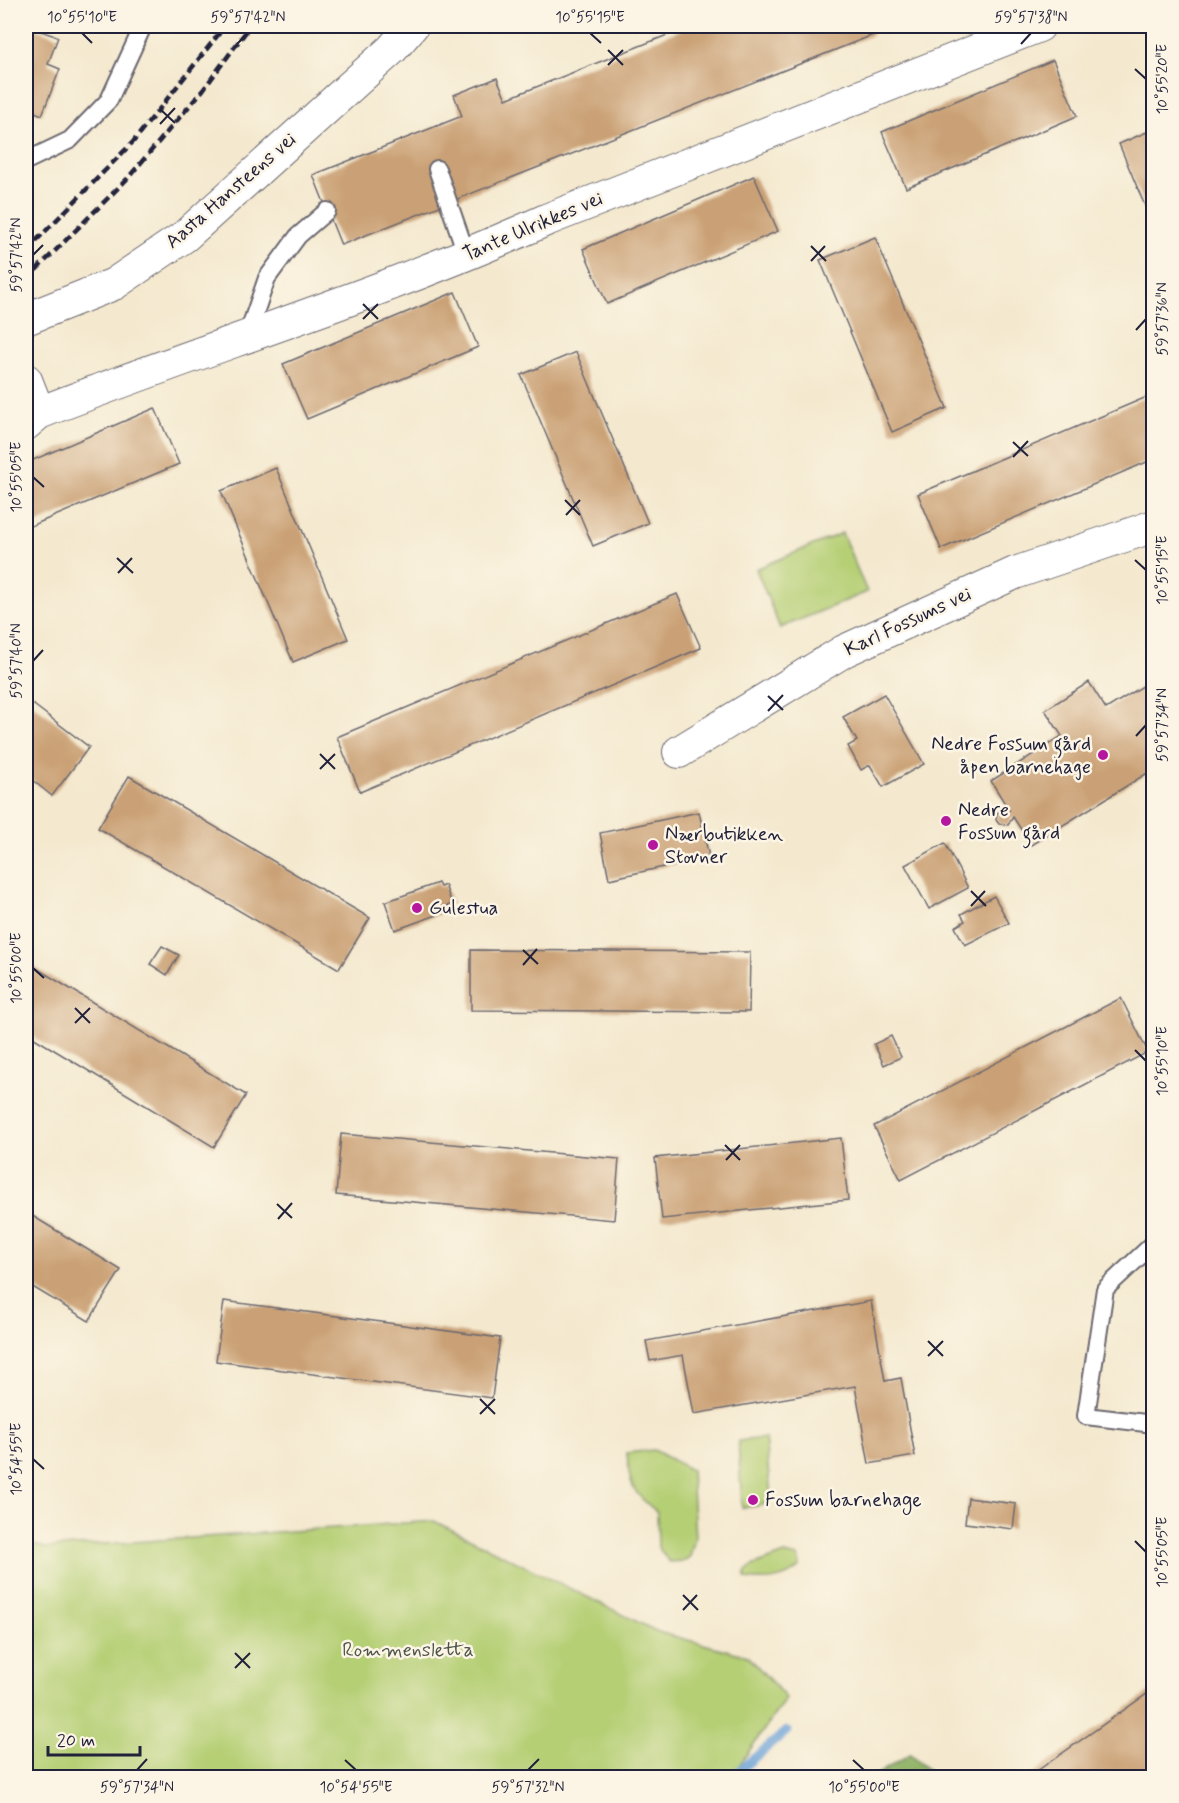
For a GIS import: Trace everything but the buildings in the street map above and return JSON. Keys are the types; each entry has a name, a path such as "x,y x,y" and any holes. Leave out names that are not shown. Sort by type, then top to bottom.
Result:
{"street":[{"name":"Aasta Hansteens vei","path":"26,319 114,284 185,236 392,49 412,26"},
{"name":"Tante Ulrikkes vei","path":"32,418 247,336 467,256 601,198 1039,26"},
{"path":"26,380 32,418"},
{"name":"Karl Fossums vei","path":"679,752 844,651 1015,573 1154,526"}],"lane":[{"path":"26,161 70,140 109,100 143,26"},
{"path":"437,169 467,256"},
{"path":"247,336 267,278 298,236 327,211"},
{"path":"1154,1243 1105,1289 1086,1416 1154,1424"}],"green space":[{"path":"842,533 867,592 780,628 756,569"},
{"path":"765,1438 771,1496 763,1505 742,1508 738,1441"},
{"path":"654,1450 691,1470 695,1538 690,1557 683,1561 669,1562 658,1547 657,1512 637,1493 629,1474 627,1453"},
{"name":"Rommensletta","path":"434,1521 658,1632 748,1656 786,1698 731,1777 26,1777 26,1543 46,1548"},
{"path":"785,1554 798,1557 800,1567 794,1572 781,1578 746,1579 745,1572 752,1566"},
{"path":"910,1754 936,1777 873,1777"}],"waterway":[{"path":"730,1778 787,1731"}],"railway":[{"path":"26,251 133,142 225,26"},
{"path":"26,280 127,179 203,90 250,26"}],"place":[{"name":"Nedre Fossum gård åpen barnehage","path":"1103,755"},
{"name":"Nedre Fossum gård","path":"946,821"},
{"name":"Nærbutikken Stovner","path":"653,845"},
{"name":"Gulestua","path":"417,908"},
{"name":"Fossum barnehage","path":"753,1500"}]}
